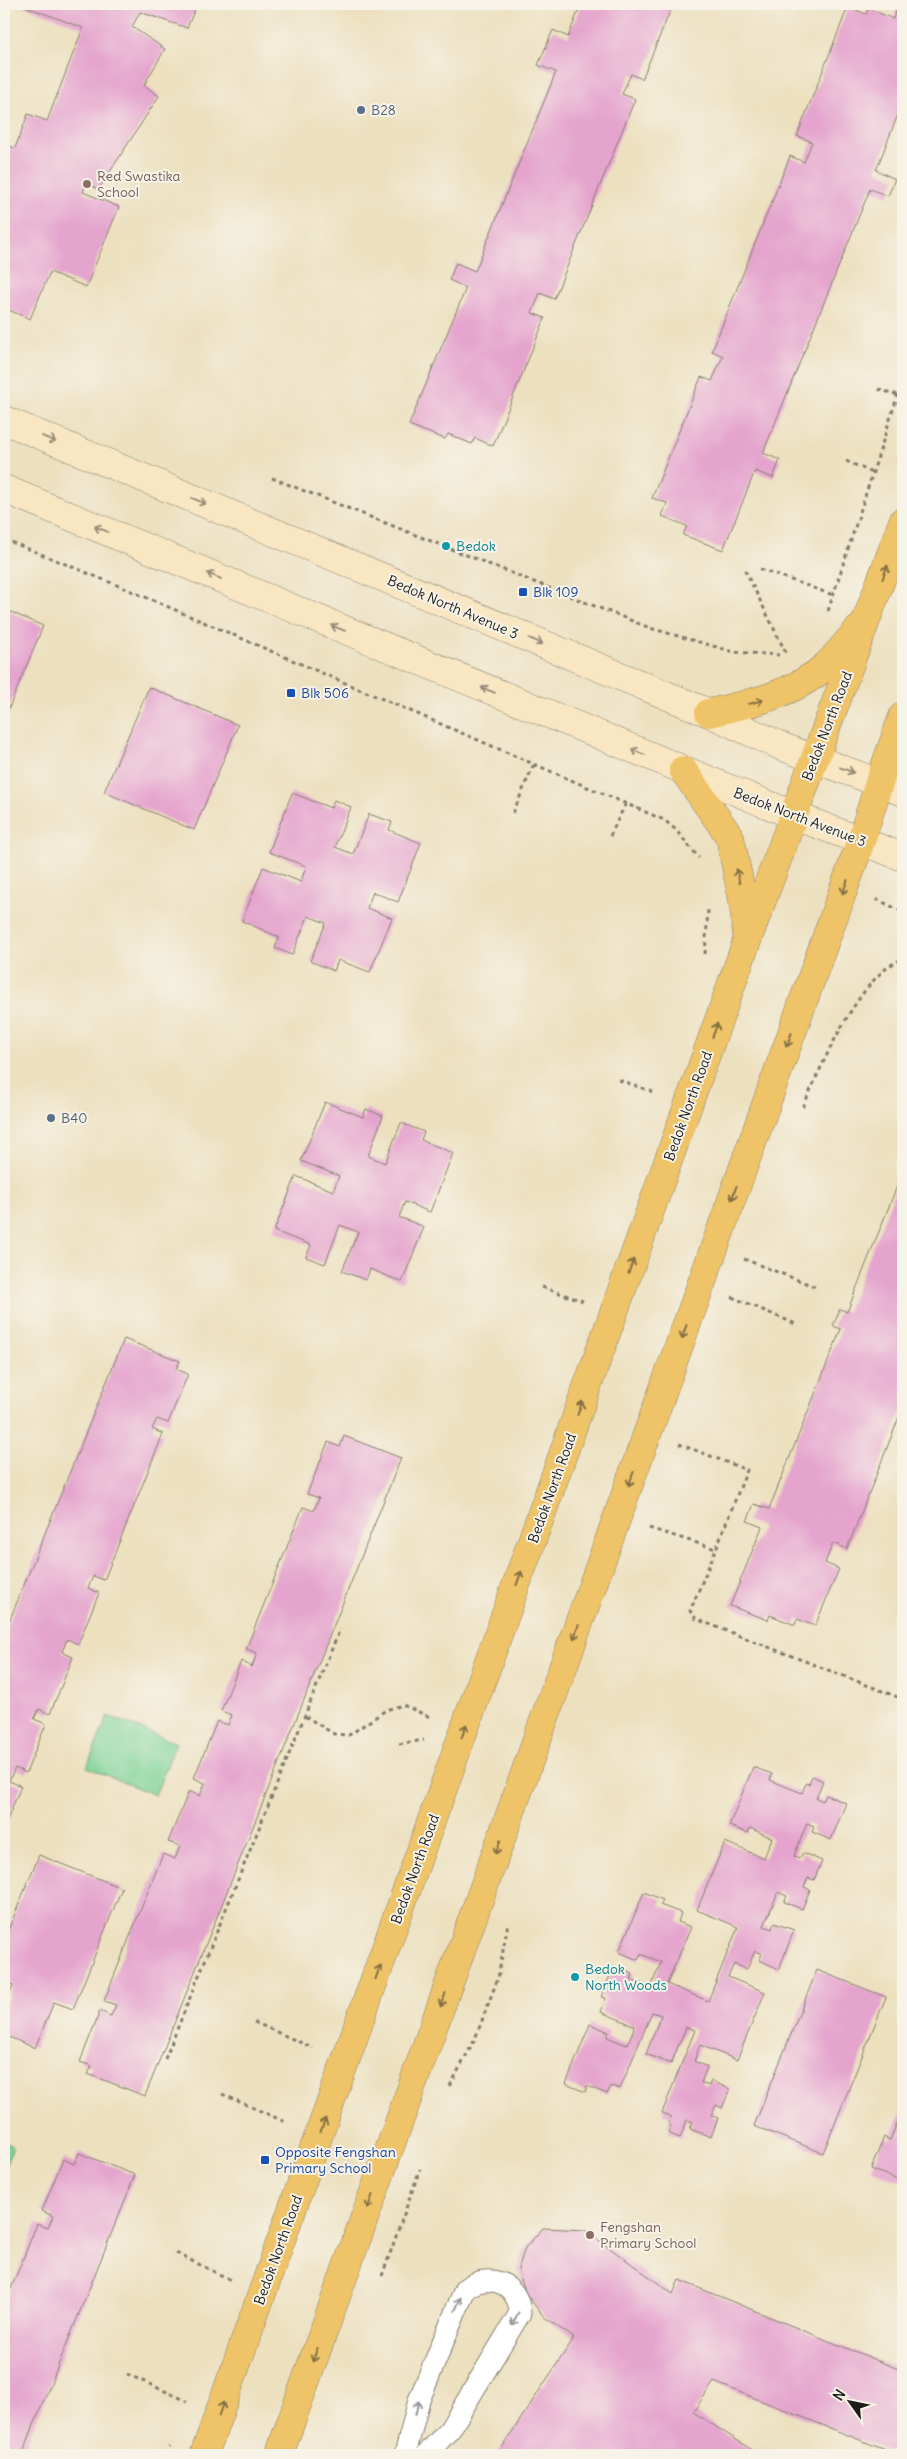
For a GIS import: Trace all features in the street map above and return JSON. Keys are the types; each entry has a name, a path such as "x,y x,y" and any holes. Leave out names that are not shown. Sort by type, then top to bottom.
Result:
{"main road":[{"name":"Bedok North Avenue 3","path":"4,420 709,713 783,747 891,787"},
{"name":"Bedok North Avenue 3","path":"4,489 683,770 903,857"},
{"name":"Bedok North Road","path":"204,2455 747,941 903,521"},
{"path":"709,713 760,702 793,686 826,666 868,618"},
{"path":"279,2455 861,841 891,787 903,716"},
{"path":"683,770 730,836 743,901 747,941"}],"lane":[{"path":"405,2455 419,2400 465,2289 476,2281 497,2282 514,2291 519,2300 520,2313 450,2429 426,2455"}],"path":[{"path":"827,613 903,379"},
{"path":"878,389 898,395"},
{"path":"846,461 874,473"},
{"path":"272,478 650,628 734,652 787,656 794,651"},
{"path":"4,539 129,590 664,820 675,829 701,861"},
{"path":"760,569 833,595"},
{"path":"745,570 787,656"},
{"path":"513,813 534,764"},
{"path":"610,836 626,803"},
{"path":"619,1080 656,1093"},
{"path":"742,1258 816,1287"},
{"path":"542,1287 615,1312"},
{"path":"729,1296 798,1325"},
{"path":"676,1443 747,1470 690,1611 696,1619 903,1699"},
{"path":"646,1527 716,1549"},
{"path":"165,2059 340,1629"},
{"path":"306,1716 334,1734 349,1735 386,1710 403,1705 432,1718"},
{"path":"399,1744 424,1740"},
{"path":"254,2022 313,2048"},
{"path":"222,2094 288,2123"},
{"path":"176,2253 232,2280"},
{"path":"127,2374 187,2401"}],"green space":[{"path":"108,1716 176,1743 155,1795 87,1767"},
{"path":"4,2142 13,2146 4,2169"}],"building":[{"path":"19,4 197,4 187,28 140,12 132,27 165,49 144,85 159,96 98,190 87,181 83,192 119,207 86,287 50,272 30,319 4,308 4,144 15,148 28,114 47,121 83,28"},
{"path":"581,4 673,4 642,79 631,74 622,94 635,99 554,299 540,293 532,313 545,318 493,446 475,438 472,444 448,434 445,439 409,425 466,288 449,280 456,263 475,271 556,72 538,65 553,30 568,37"},
{"path":"848,7 866,14 868,8 893,19 897,8 903,11 903,102 876,170 895,179 888,196 870,189 763,453 780,460 773,478 755,471 723,550 683,535 687,526 662,516 667,503 652,498 701,377 712,381 723,356 712,351 790,156 804,162 812,142 797,136"},
{"path":"4,609 43,626 4,720"},
{"path":"149,687 238,725 194,830 104,792"},
{"path":"292,793 331,808 334,800 351,807 335,847 353,854 369,814 392,822 389,830 421,843 398,902 373,892 367,908 392,918 370,972 338,960 334,971 310,961 326,923 308,916 292,955 275,948 279,937 242,921 263,867 301,882 306,866 269,852"},
{"path":"325,1102 363,1117 366,1109 383,1116 368,1156 385,1163 401,1123 424,1132 421,1140 453,1153 430,1212 405,1202 399,1217 424,1227 402,1282 370,1269 366,1280 342,1271 358,1232 340,1225 325,1264 306,1257 311,1245 274,1231 296,1176 333,1191 339,1176 301,1161"},
{"path":"903,1171 903,1407 847,1549 833,1543 825,1563 839,1569 815,1626 797,1619 795,1625 770,1615 768,1620 730,1606 762,1527 747,1521 754,1504 769,1509 841,1329 833,1326 840,1309 847,1312"},
{"path":"124,1339 180,1361 176,1369 188,1374 168,1423 157,1419 152,1429 163,1434 104,1580 93,1576 88,1588 99,1593 78,1644 67,1639 62,1652 73,1657 50,1714 39,1709 34,1719 46,1724 26,1773 15,1768 9,1781 21,1786 4,1828 4,1634"},
{"path":"344,1436 401,1458 145,2096 88,2074 92,2066 80,2062 100,2011 111,2016 116,2005 104,2001 163,1854 175,1859 180,1846 168,1842 189,1791 200,1796 205,1783 194,1778 217,1721 228,1725 232,1715 221,1711 241,1661 252,1667 257,1653 246,1649 303,1507 314,1511 319,1498 307,1494 328,1442 340,1447"},
{"path":"753,1767 772,1774 770,1780 802,1793 806,1783 809,1784 812,1776 823,1781 816,1798 823,1801 826,1795 846,1803 831,1840 812,1832 814,1826 807,1823 794,1856 800,1858 803,1853 822,1861 814,1880 808,1878 804,1887 810,1890 802,1909 784,1902 787,1896 778,1892 764,1926 772,1929 774,1923 794,1930 779,1969 759,1960 762,1954 755,1951 747,1969 734,1964 728,1977 765,1992 737,2060 700,2045 694,2061 707,2067 701,2083 709,2086 711,2081 730,2089 722,2108 716,2105 711,2115 718,2118 711,2137 690,2129 693,2122 687,2120 680,2138 668,2133 671,2126 668,2124 671,2117 662,2113 695,2030 686,2027 671,2064 646,2054 661,2015 652,2012 620,2089 611,2086 607,2094 587,2086 585,2092 566,2084 590,2024 609,2032 607,2037 627,2045 635,2026 601,2012 606,1998 601,1997 614,1966 633,1974 631,1980 651,1987 661,1962 641,1954 638,1960 619,1952 644,1892 663,1900 660,1905 681,1913 678,1922 691,1927 667,1984 708,2001 738,1927 697,1910 725,1842 764,1858 772,1838 750,1828 748,1833 729,1826"},
{"path":"39,1855 122,1888 73,2009 54,2002 35,2048 4,2035 4,2007 13,1985 4,1981 4,1940"},
{"path":"817,1970 886,1997 823,2153 754,2126"},
{"path":"903,2109 903,2182 871,2169 884,2137 890,2140"},
{"path":"79,2153 135,2175 22,2455 4,2455 4,2306 37,2224 48,2228 53,2216 42,2211 63,2159 74,2164"},
{"path":"543,2228 585,2230 673,2294 679,2280 903,2371 903,2455 898,2455 714,2382 693,2412 760,2455 497,2455 574,2338 544,2317 526,2294 518,2270 525,2248"}],"place":[{"name":"B28","path":"361,110"},
{"name":"Red Swastika School","path":"87,184"},
{"name":"Bedok","path":"446,546"},
{"name":"Blk 109","path":"523,592"},
{"name":"Blk 506","path":"291,693"},
{"name":"B40","path":"51,1118"},
{"name":"Bedok North Woods","path":"575,1977"},
{"name":"Opposite Fengshan Primary School","path":"265,2160"},
{"name":"Fengshan Primary School","path":"590,2235"}]}
